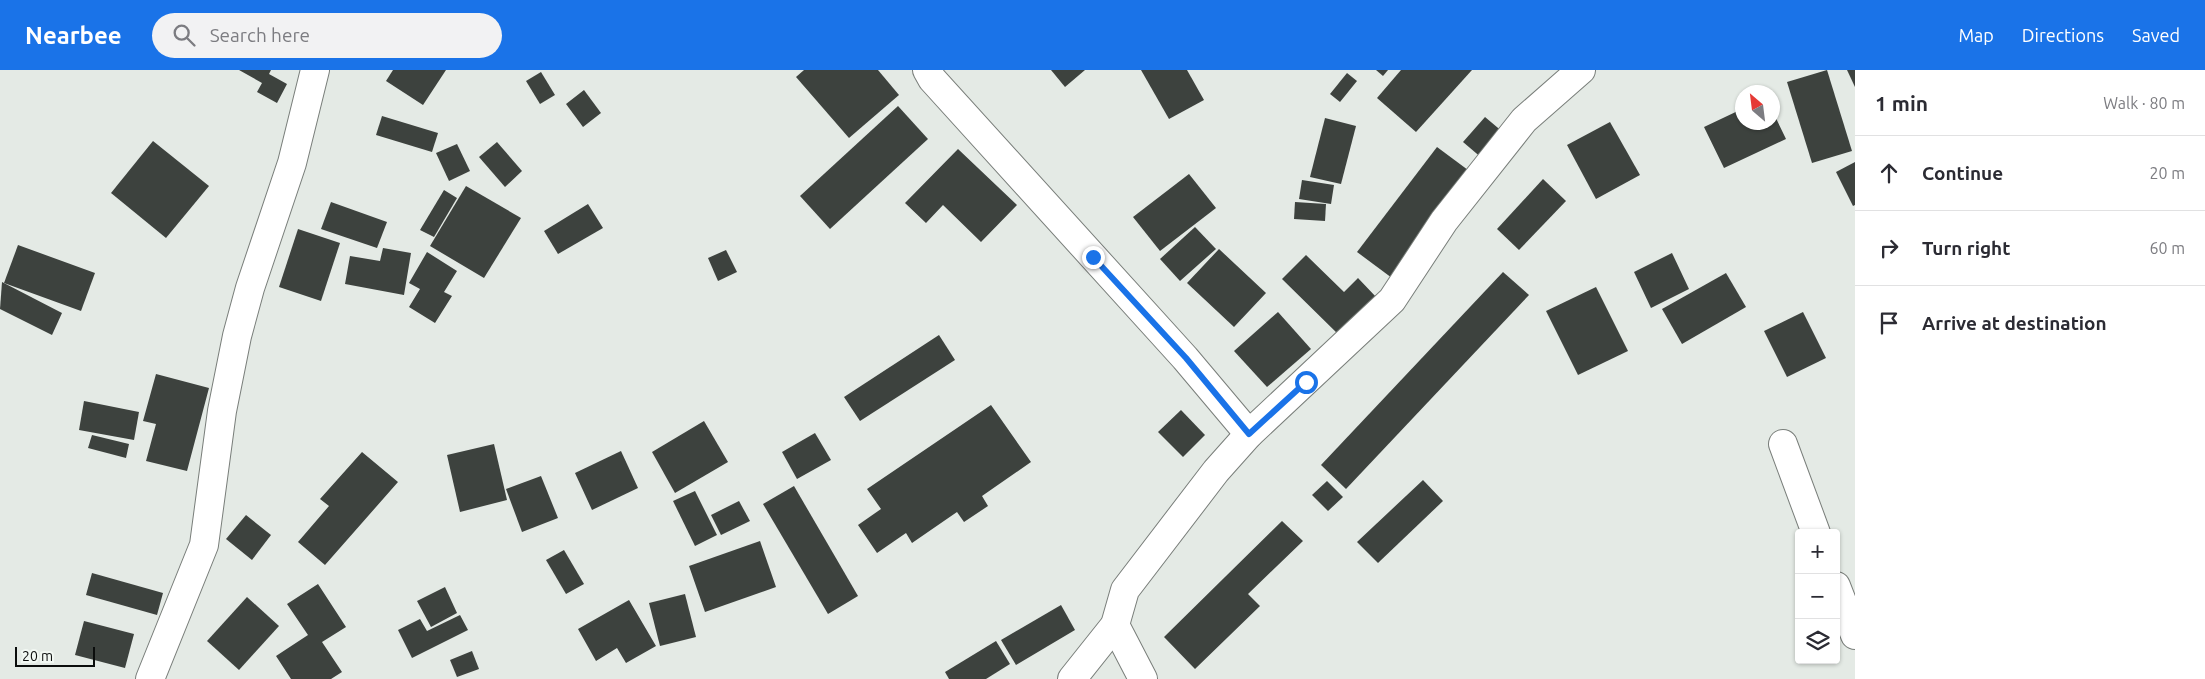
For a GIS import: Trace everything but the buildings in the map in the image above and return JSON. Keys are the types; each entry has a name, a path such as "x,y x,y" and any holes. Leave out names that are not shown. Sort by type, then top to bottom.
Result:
{"street":[{"path":"150,679 204,545 222,410 236,336 250,288 292,164 315,70"},
{"path":"926,70 938,86 1186,358 1249,434"},
{"path":"1072,679 1115,625 1125,590 1216,471 1249,434 1392,300 1444,221 1524,120 1581,70"},
{"path":"1783,444 1815,529"},
{"path":"1840,596 1855,635"},
{"path":"1115,625 1143,679"}],"route":[{"path":"1093,257 1186,358 1221,403 1249,434 1306,382"}]}
